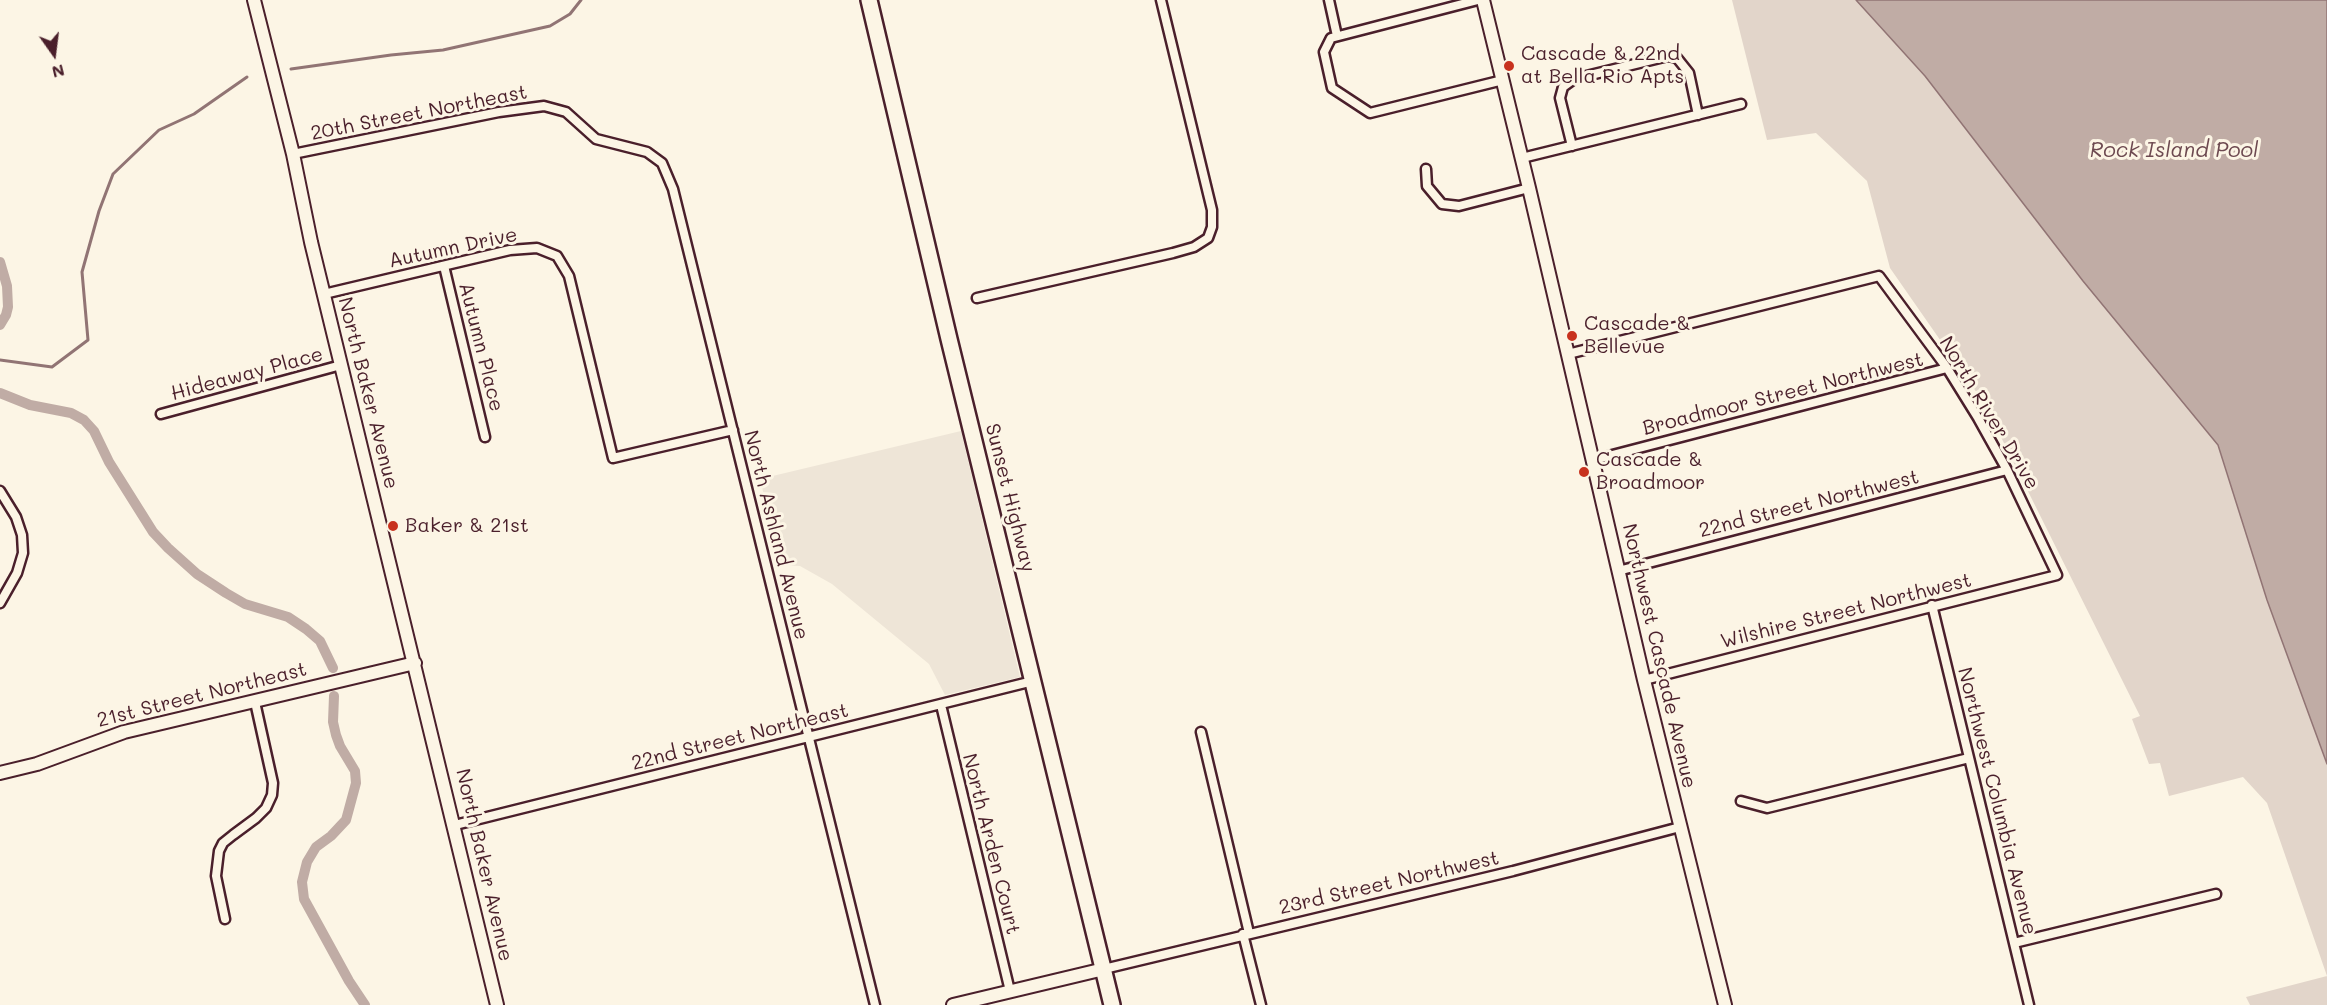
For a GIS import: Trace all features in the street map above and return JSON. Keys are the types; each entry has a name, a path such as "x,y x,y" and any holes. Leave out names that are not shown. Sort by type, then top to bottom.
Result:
{"highway":[{"name":"Sunset Highway","path":"869,0 1112,1005"}],"street":[{"name":"North Baker Avenue","path":"254,0 497,1005"},
{"path":"977,298 1194,247 1208,238 1213,220 1210,199 1161,0"},
{"path":"1329,0 1337,36"},
{"path":"1478,0 1331,38 1324,52 1332,88 1370,113 1503,80"},
{"name":"Northwest Cascade Avenue","path":"1483,0 1644,680 1725,1005"},
{"path":"1572,146 1560,98 1563,87 1574,79 1584,76 1668,56 1677,58 1689,73 1698,115"},
{"path":"1522,158 1741,104"},
{"name":"20th Street Northeast","path":"293,154 529,107 556,108 566,112 581,127"},
{"name":"North Ashland Avenue","path":"581,127 596,139 652,154 669,175 875,1005"},
{"path":"1426,169 1427,186 1442,204 1459,206 1529,188"},
{"name":"Autumn Drive","path":"324,294 519,249 537,248 557,256 569,276 613,458 733,430"},
{"name":"Autumn Place","path":"444,266 485,437"},
{"name":"North River Drive","path":"1568,354 1880,276 1947,368 2007,470 2057,574"},
{"name":"Hideaway Place","path":"161,414 342,365"},
{"name":"Broadmoor Street Northwest","path":"1593,460 1947,368"},
{"name":"22nd Street Northwest","path":"1618,571 2007,470"},
{"path":"0,491 16,517 22,535 23,554 17,573 0,603"},
{"name":"Wilshire Street Northwest","path":"1644,680 2057,574"},
{"name":"Northwest Columbia Avenue","path":"1932,605 2029,1005"},
{"name":"21st Street Northeast","path":"0,773 37,764 124,732 415,663"},
{"name":"22nd Street Northeast","path":"455,825 1033,681"},
{"path":"225,919 216,876 219,851 223,843 266,808 272,795 273,783 255,702"},
{"name":"North Arden Court","path":"941,705 1010,991"},
{"path":"1202,732 1261,1005"},
{"path":"1741,801 1767,808 1969,758"},
{"name":"23rd Street Northwest","path":"1104,969 1513,871 1680,827"},
{"path":"2014,943 2216,894"},
{"path":"953,1005 1104,969"}],"shaded area":[{"path":"1732,0 1856,0 1925,76 2083,281 2218,445 2267,600 2327,764 2327,976 2267,803 2243,777 2169,796 2160,763 2149,764 2132,719 2140,716 1984,403 1890,268 1867,181 1816,133 1767,140"},
{"path":"961,431 1020,677 945,695 929,664 832,584 800,566 781,565 760,479"},
{"path":"2327,976 2327,1005 2250,1005 2246,997"}],"water":[{"name":"Rock Island Pool","path":"1856,0 2327,0 2327,764 2267,600 2218,445 2083,281 1925,76"}],"waterway":[{"path":"291,69 443,50 550,26 570,14 581,0"},
{"path":"0,360 52,367 88,340 82,272 99,211 113,174 159,130 194,114 247,77"},
{"path":"0,262 7,286 8,307 0,325"},
{"path":"0,393 30,405 71,413 84,420 94,431 109,462 153,532 168,548 197,574 226,593 245,604 288,617 306,629 320,641 333,668"},
{"path":"334,696 333,722 336,735 355,771 356,783 346,820 331,836 316,847 307,862 302,882 304,899 349,981 365,1005"}],"place":[{"name":"Cascade & 22nd at Bella Rio Apts","path":"1509,66"},
{"name":"Cascade & Bellevue","path":"1572,336"},
{"name":"Cascade & Broadmoor","path":"1584,472"},
{"name":"Baker & 21st","path":"393,526"}]}
